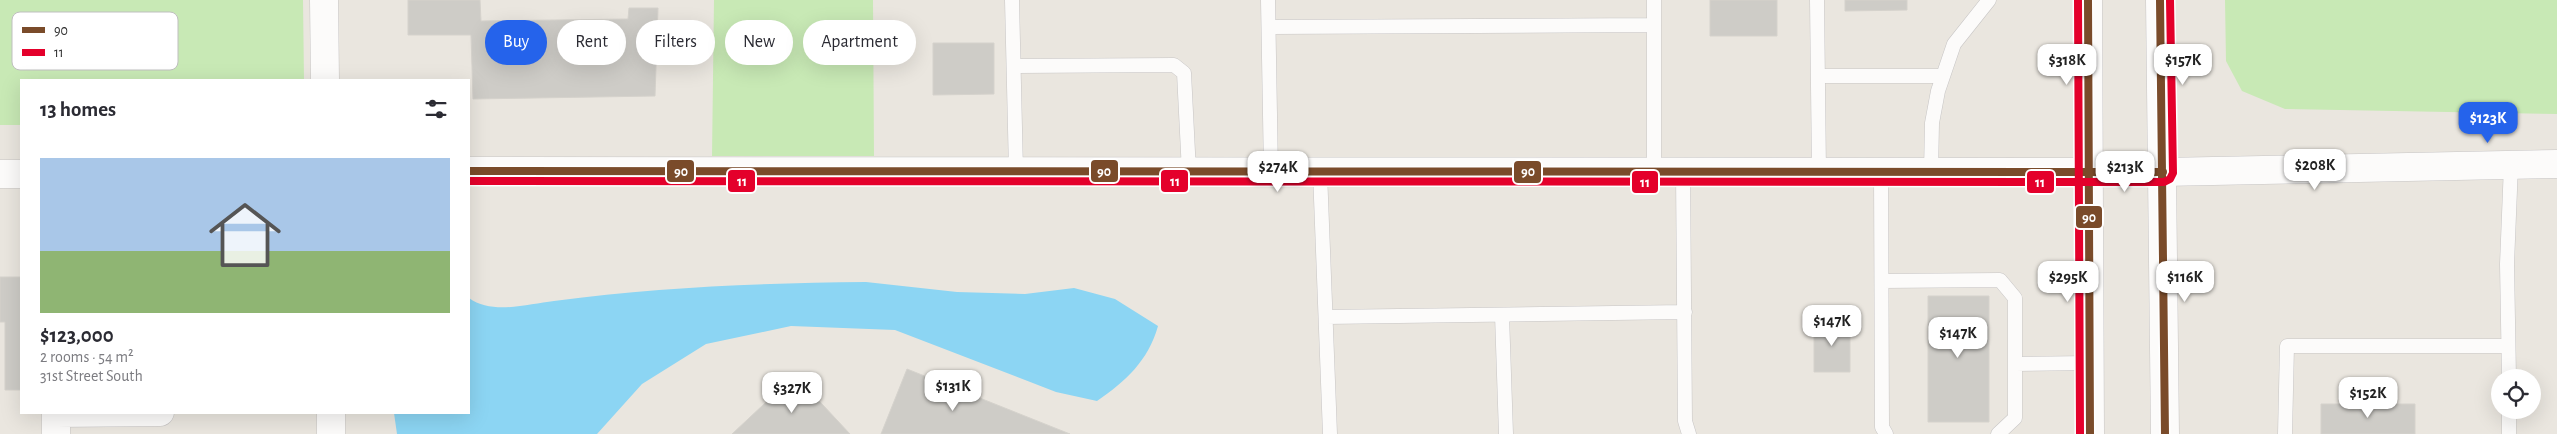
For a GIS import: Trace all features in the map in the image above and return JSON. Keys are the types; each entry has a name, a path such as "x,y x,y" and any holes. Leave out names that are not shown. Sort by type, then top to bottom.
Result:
{"street":[{"path":"324,0 325,79"},
{"path":"2088,0 2090,434"},
{"path":"2160,0 2165,434"},
{"path":"470,171 2163,172 2557,164"},
{"path":"0,174 20,174"},
{"path":"56,414 56,434"},
{"path":"331,414 332,434"}],"lane":[{"path":"1012,0 1016,171"},
{"path":"1268,0 1270,172"},
{"path":"1654,0 1654,172"},
{"path":"1817,0 1819,172"},
{"path":"1931,172 1932,124 1938,91 1943,76 1954,44 1989,0"},
{"path":"1268,27 1654,25"},
{"path":"1014,66 1174,65 1184,73 1189,172"},
{"path":"1818,76 1943,76"},
{"path":"2508,369 2507,264 2511,165"},
{"path":"1320,172 1330,434"},
{"path":"1683,172 1686,421 1689,434"},
{"path":"1882,172 1882,427 1886,434"},
{"path":"1882,281 2000,280 2015,298 2015,418 1998,434"},
{"path":"1326,317 1684,312"},
{"path":"1502,315 1506,434"},
{"path":"2285,434 2287,346 2508,346"},
{"path":"2015,364 2089,363"},
{"path":"2509,419 2509,434"}],"green space":[{"path":"0,0 303,0 304,79 20,79 20,125 0,125"},
{"path":"714,0 873,0 873,20 803,20 803,65 873,65 874,156 712,156 713,65 715,65"},
{"path":"2225,0 2557,0 2557,114 2285,109 2242,91 2226,61"}],"water":[{"path":"866,282 957,292 1025,294 1074,288 1115,299 1158,326 1148,350 1135,369 1097,401 1056,392 895,330 791,326 706,344 642,384 597,434 397,434 394,414 470,414 470,299 488,306 510,307 632,292 788,283"}],"building":[{"path":"408,0 480,0 481,21 485,21 485,65 547,65 547,20 628,19 629,8 658,8 658,20 636,20 636,65 656,65 655,96 473,99 471,35 408,35"},
{"path":"1710,0 1777,0 1777,36 1710,36"},
{"path":"1845,0 1907,0 1907,10 1845,11"},
{"path":"933,43 994,43 994,94 933,95"},
{"path":"0,277 20,277 20,390 5,390 5,322 0,322"},
{"path":"1928,296 1989,296 1989,422 1928,422"},
{"path":"1814,321 1850,321 1850,372 1814,372"},
{"path":"907,369 1070,434 881,434"},
{"path":"795,375 850,434 732,434"},
{"path":"2321,404 2415,404 2415,434 2321,434"}],"transit line":[{"name":"11","path":"2078,0 2080,434"},
{"name":"90","path":"2088,0 2090,434"},
{"name":"90","path":"2160,0 2165,434"},
{"name":"11","path":"470,181 2164,182 2170,179 2173,173 2170,0"},
{"name":"90","path":"470,171 2163,172"}]}
